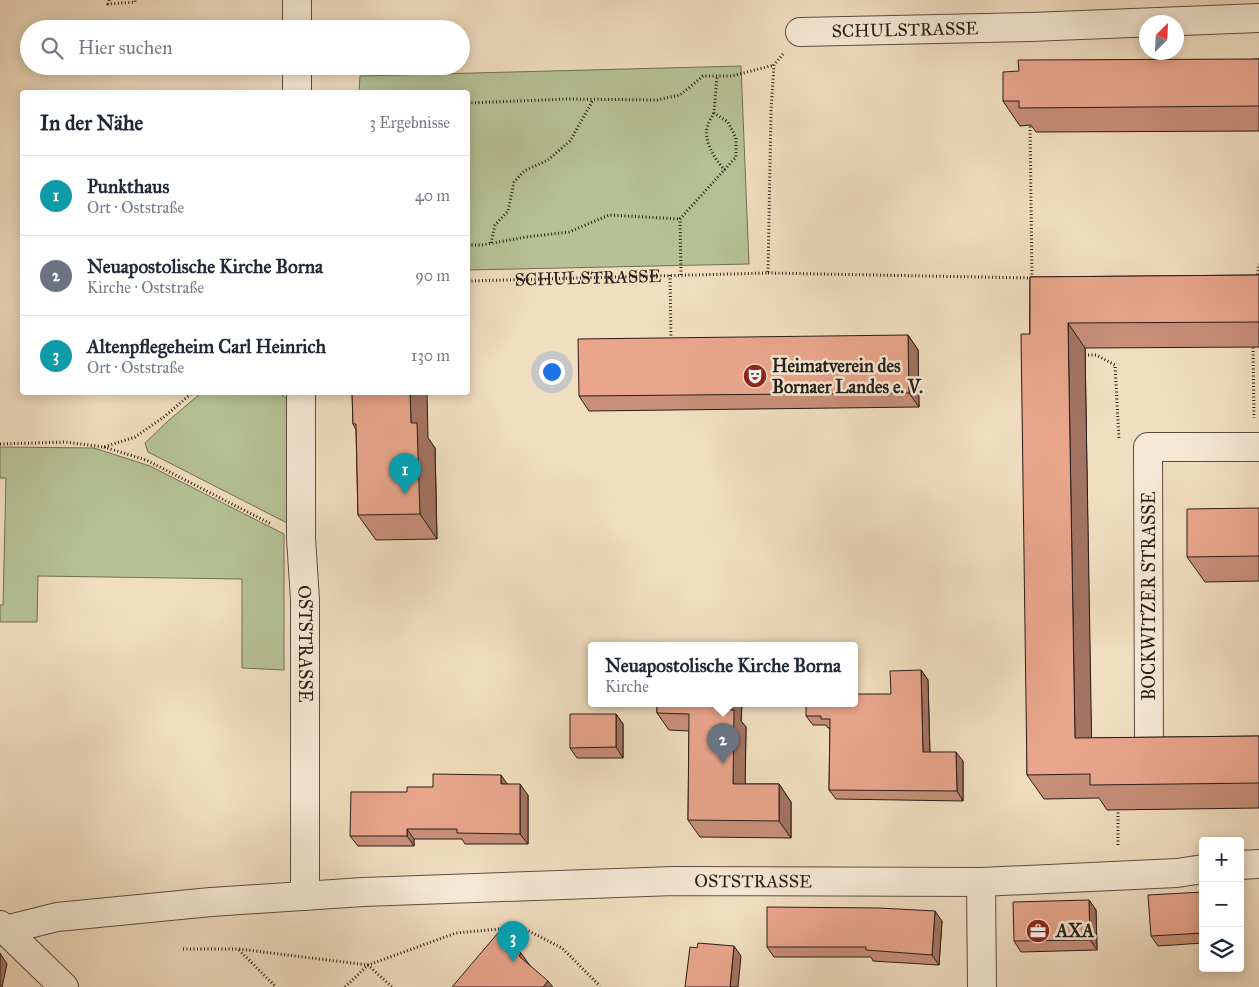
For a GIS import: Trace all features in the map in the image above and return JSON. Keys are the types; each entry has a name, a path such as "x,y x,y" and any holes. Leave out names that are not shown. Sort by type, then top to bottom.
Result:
{"street":[{"path":"297,0 297,20"},
{"name":"SCHULSTRASSE","path":"800,32 1031,27 1259,18"},
{"path":"297,75 297,90"},
{"name":"OSTSTRASSE","path":"302,395 301,538 305,600 305,896"},
{"path":"1148,447 1256,447"},
{"name":"BOCKWITZER STRASSE","path":"1148,447 1149,745"},
{"path":"1244,865 1259,864"},
{"name":"OSTSTRASSE","path":"2,936 57,917 211,902 305,896 674,881 981,882 1199,870"},
{"path":"981,882 982,987"},
{"path":"2,936 27,952 64,987"}],"path":[{"path":"109,0 108,4 135,2 134,0"},
{"path":"768,273 771,111 774,65 800,32"},
{"path":"470,102 594,99 657,100 680,95 703,76 732,76 774,65"},
{"path":"717,75 714,114 707,126 709,145 716,161 725,170"},
{"path":"491,243 495,225 508,211 514,182 524,171 548,160 570,141 594,99"},
{"path":"681,275 680,219 736,157 736,138 728,122 714,114"},
{"path":"1030,118 1032,287"},
{"path":"470,245 569,232 609,215 680,219"},
{"path":"1258,281 1259,264"},
{"name":"SCHULSTRASSE","path":"470,281 768,273 1032,278"},
{"path":"670,275 671,343"},
{"path":"1254,340 1256,447"},
{"path":"1078,355 1096,355 1115,365 1119,446 1148,447"},
{"path":"104,447 135,437 164,417 190,395"},
{"path":"0,444 65,442 104,447 146,460 301,538"},
{"path":"1118,810 1119,876"},
{"path":"345,987 368,965 456,933 520,927 562,948 600,986"},
{"path":"182,949 239,949 368,965 392,987"},
{"path":"239,949 276,987"}],"green space":[{"path":"741,66 749,264 470,270 470,90 359,90 360,76 470,75 470,73"},
{"path":"199,395 282,395 296,405 295,527 148,452 145,443"},
{"path":"0,447 94,448 150,466 284,534 284,670 242,668 242,579 38,576 37,622 0,622 0,605 3,605 6,478 0,478"}],"building":[{"path":"1259,59 1259,106 1019,108 1019,101 1003,101 1003,72 1019,71 1018,60"},
{"path":"1259,275 1259,322 1068,323 1075,738 1259,736 1259,783 1090,785 1090,774 1027,775 1021,334 1030,334 1030,277"},
{"path":"908,335 909,393 579,396 578,339"},
{"path":"352,395 410,395 411,423 417,423 420,514 358,515 356,424 353,424"},
{"path":"1259,508 1259,556 1187,557 1187,509"},
{"path":"921,670 923,752 956,752 957,791 829,790 830,719 821,719 821,716 806,716 806,707 858,707 858,694 891,694 890,671"},
{"path":"657,707 730,707 730,710 734,710 733,784 779,784 779,821 688,820 689,714 657,713"},
{"path":"570,714 616,714 616,747 570,748"},
{"path":"433,774 501,775 501,784 520,784 520,834 457,833 457,829 407,829 407,836 350,836 351,792 407,792 407,787 433,787"},
{"path":"1199,892 1199,933 1151,936 1148,895"},
{"path":"1089,900 1090,940 1014,941 1013,902"},
{"path":"767,907 879,908 935,911 932,955 866,950 866,947 767,947"},
{"path":"498,933 521,953 519,956 548,981 543,987 452,987"},
{"path":"698,943 734,946 730,987 685,987 690,947 697,948"}],"place":[{"name":"Heimatverein des Bornaer Landes e. V.","path":"755,376"},
{"name":"Punkthaus","path":"405,494"},
{"name":"Neuapostolische Kirche Borna","path":"723,764"},
{"name":"AXA","path":"1038,931"},
{"name":"Altenpflegeheim Carl Heinrich","path":"513,962"}]}
